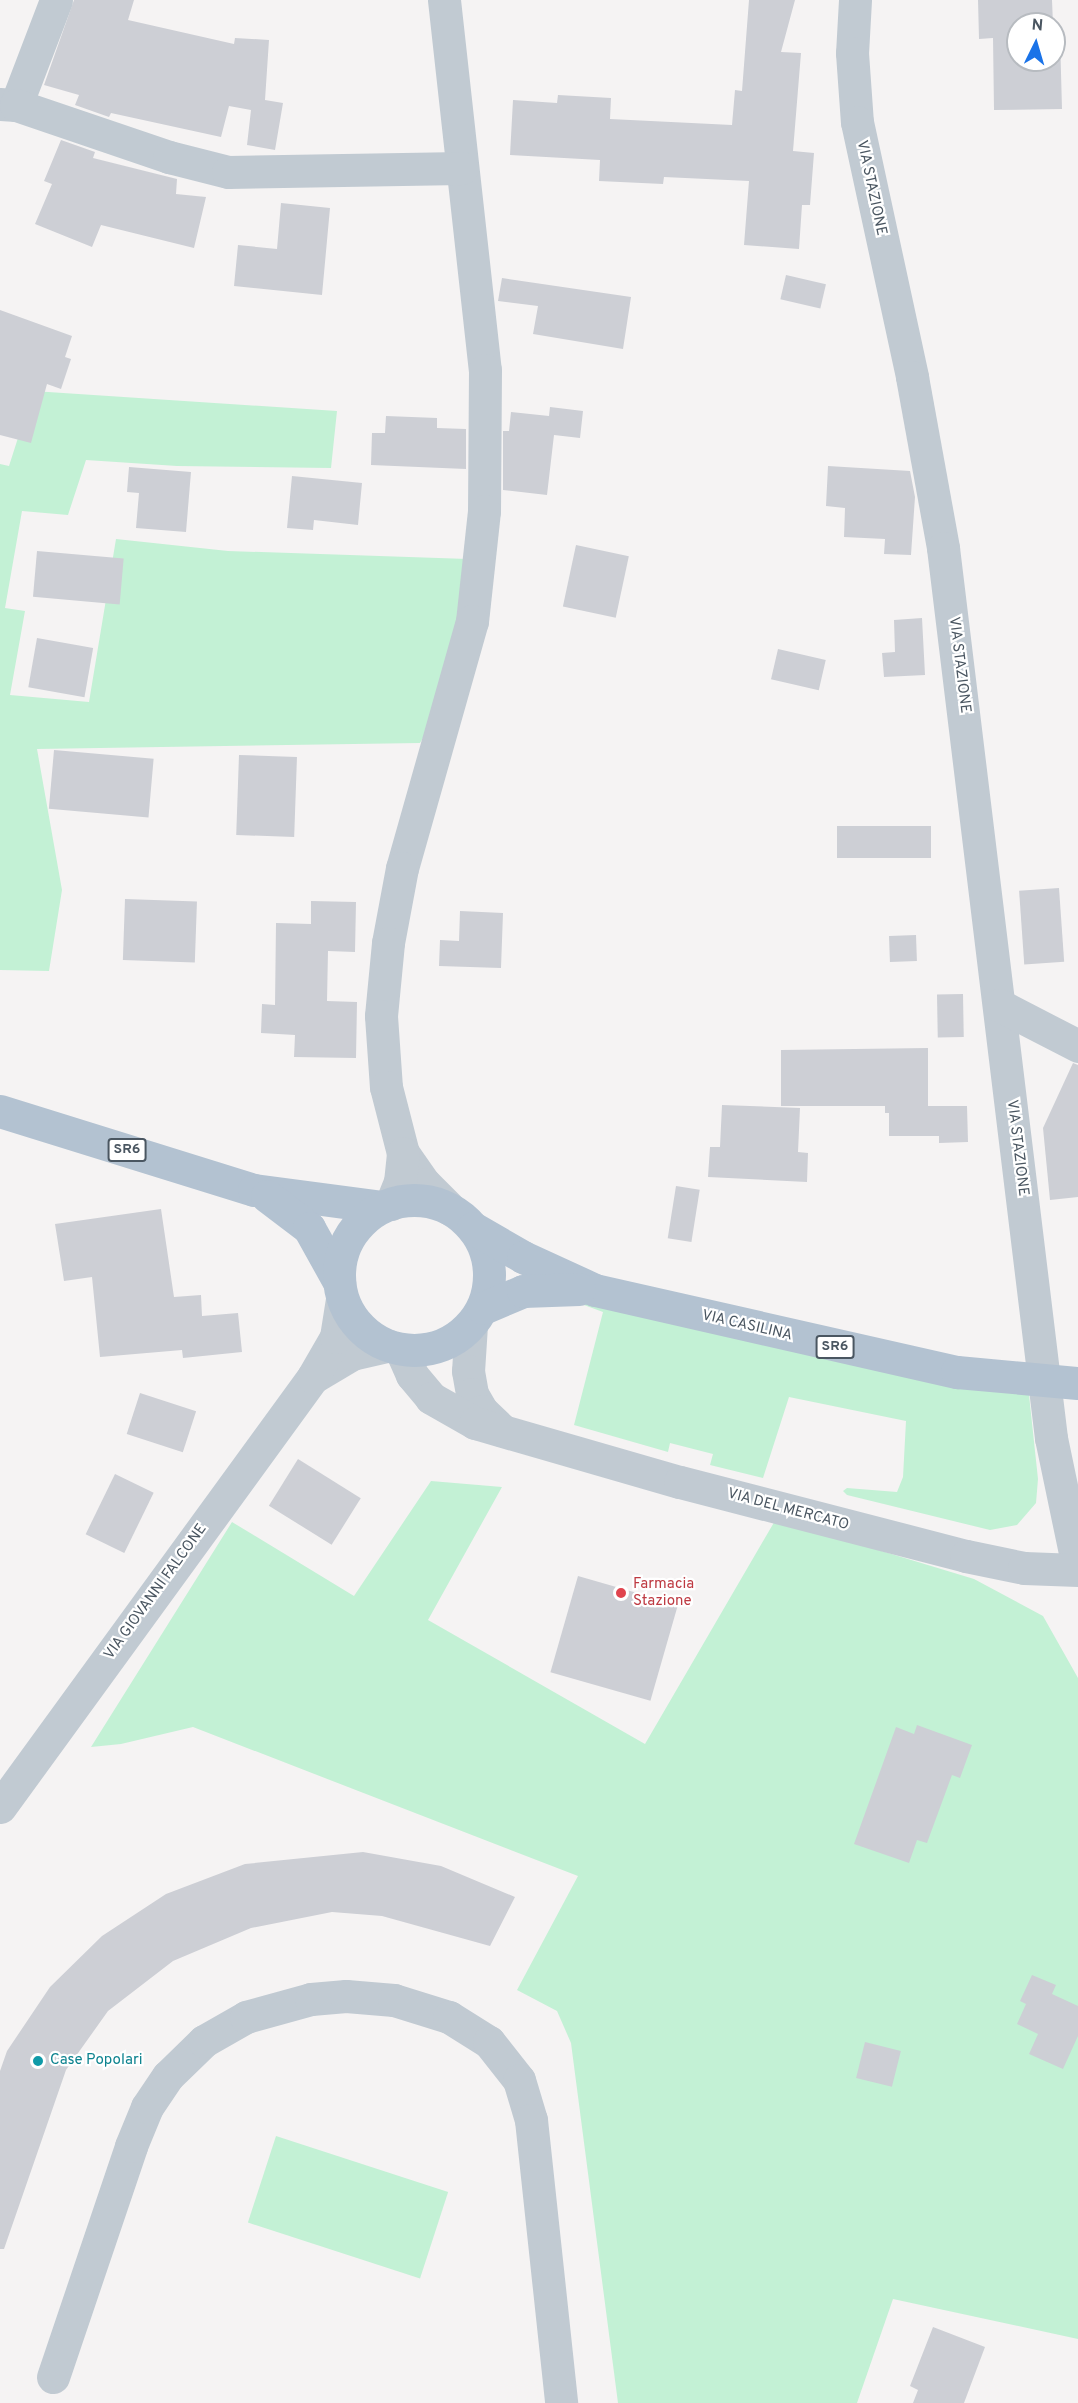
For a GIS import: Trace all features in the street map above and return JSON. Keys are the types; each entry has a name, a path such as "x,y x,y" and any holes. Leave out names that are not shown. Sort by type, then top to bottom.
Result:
{"main road":[{"name":"SR6","path":"0,1111 254,1190 386,1205"},
{"name":"SR6","path":"254,1190 302,1220 320,1243 341,1290"},
{"path":"431,1202 462,1218 484,1246 490,1266 477,1317 451,1341 427,1350 395,1348 368,1335 352,1319 341,1290 340,1259 348,1238 363,1221 386,1205 431,1202"},
{"name":"VIA CASILINA","path":"462,1218 532,1262 595,1290 957,1372 1078,1383"},
{"name":"VIA CASILINA","path":"477,1317 523,1291 595,1290"}],"street":[{"path":"56,0 8,104 169,157 228,172 462,168"},
{"path":"386,1205 400,1182 403,1153 384,1068 384,976 408,840 459,679 472,621 484,511 486,392 444,0"},
{"name":"VIA STAZIONE","path":"855,0 852,53 857,122 910,366 943,548 1041,1336 1051,1438 1078,1568"},
{"path":"999,1005 1078,1047"},
{"path":"403,1153 425,1184 462,1218"},
{"name":"VIA GIOVANNI FALCONE","path":"0,1807 313,1377 336,1337 341,1290"},
{"name":"VIA DEL MERCATO","path":"477,1317 468,1371 472,1394 482,1412 502,1430"},
{"name":"VIA GIOVANNI FALCONE","path":"313,1377 352,1354 395,1348"},
{"name":"VIA DEL MERCATO","path":"395,1348 412,1375 431,1398 459,1417 680,1482 966,1556 1032,1569 1078,1568"},
{"path":"53,2377 131,2146 147,2107 168,2076 204,2041 246,2017 311,1999 370,1997 424,2006 468,2026 499,2052 525,2091 531,2120 561,2403"}],"green space":[{"path":"33,391 337,411 331,468 177,466 86,460 68,515 22,511 5,608 25,611 10,695 89,702 116,539 228,551 468,559 456,637 431,724 420,743 37,749 62,890 49,971 0,970 0,464 9,466"},
{"path":"573,1301 1029,1395 1038,1479 1036,1503 1017,1525 990,1530 847,1495 843,1491 847,1488 897,1492 903,1477 906,1421 789,1397 763,1478 710,1465 713,1454 670,1443 668,1452 574,1425 603,1312"},
{"path":"431,1481 502,1487 428,1620 645,1744 776,1519 974,1579 1043,1616 1078,1678 1078,2339 893,2299 857,2403 618,2403 571,2043 557,2011 517,1990 578,1876 193,1727 121,1744 91,1747 232,1522 354,1596"},
{"path":"276,2136 448,2192 420,2278 248,2223"}],"building":[{"path":"74,0 134,0 128,20 234,44 235,38 269,40 265,100 283,103 275,150 247,145 251,110 229,106 221,137 111,113 109,117 75,105 79,95 44,85"},
{"path":"749,0 795,0 781,52 801,53 793,151 814,153 810,205 802,205 799,249 744,245 749,181 664,177 663,184 599,181 600,160 510,155 513,100 557,103 558,95 611,98 610,119 732,125 735,90 742,91"},
{"path":"978,0 1052,0 1052,12 1006,12 1006,72 1061,72 1062,109 994,110 993,38 979,39"},
{"path":"61,140 95,152 93,158 177,179 176,194 206,197 194,248 101,225 92,247 35,224 52,184 44,181"},
{"path":"281,203 330,208 322,295 234,286 238,245 277,249"},
{"path":"786,275 826,284 820,309 780,299"},
{"path":"502,278 631,297 623,349 533,334 538,306 498,301"},
{"path":"0,310 72,336 65,357 71,359 61,389 47,384 31,443 0,435"},
{"path":"550,407 583,411 580,438 554,435 547,495 503,490 503,431 509,431 511,412 549,416"},
{"path":"386,416 437,418 437,428 466,429 466,469 371,465 372,433 385,433"},
{"path":"828,466 910,471 915,497 911,555 884,554 885,539 844,537 845,508 826,506"},
{"path":"129,467 191,472 186,532 136,528 139,493 127,492"},
{"path":"292,476 362,483 358,525 314,520 313,530 287,528"},
{"path":"576,545 629,556 616,618 563,607"},
{"path":"37,551 124,559 120,604 33,597"},
{"path":"922,618 925,675 884,677 882,653 895,652 894,620"},
{"path":"37,638 93,648 84,697 28,687"},
{"path":"778,649 826,660 819,690 771,679"},
{"path":"54,750 154,759 148,817 49,809"},
{"path":"239,755 297,757 294,837 236,835"},
{"path":"837,826 931,826 931,858 837,858"},
{"path":"1059,888 1064,962 1024,965 1019,891"},
{"path":"125,899 197,902 195,962 123,960"},
{"path":"311,901 356,902 355,952 328,951 327,1001 357,1002 356,1058 294,1057 295,1035 261,1033 262,1004 275,1005 276,923 311,924"},
{"path":"460,911 503,913 501,968 439,966 440,940 459,941"},
{"path":"916,935 917,961 890,962 889,936"},
{"path":"937,994 963,994 964,1037 938,1037"},
{"path":"928,1048 928,1106 967,1106 968,1142 939,1143 939,1136 889,1136 889,1113 885,1113 885,1106 781,1106 781,1050"},
{"path":"1073,1063 1078,1065 1078,1197 1050,1200 1043,1128"},
{"path":"722,1105 800,1108 798,1152 808,1153 807,1182 708,1177 710,1147 720,1147"},
{"path":"676,1186 700,1190 691,1242 668,1238"},
{"path":"161,1209 174,1297 201,1295 202,1316 238,1313 242,1352 183,1358 182,1350 100,1357 92,1277 64,1281 55,1224"},
{"path":"140,1393 196,1411 183,1452 127,1434"},
{"path":"298,1459 361,1498 332,1545 269,1506"},
{"path":"115,1474 154,1493 124,1553 86,1534"},
{"path":"578,1576 678,1605 650,1701 550,1672"},
{"path":"917,1725 972,1745 960,1778 952,1775 927,1843 917,1840 909,1863 854,1844 896,1727 914,1734"},
{"name":"Case Popolari","path":"363,1852 441,1866 515,1897 490,1946 382,1916 332,1912 251,1928 173,1961 108,2011 66,2070 4,2249 0,2249 0,2071 7,2051 50,1987 102,1936 166,1894 245,1864"},
{"path":"1032,1975 1056,1985 1052,1994 1078,2006 1078,2036 1063,2069 1029,2054 1038,2034 1017,2024 1026,2004 1020,2001"},
{"path":"865,2042 901,2051 892,2087 856,2078"},
{"path":"933,2327 985,2347 964,2403 913,2403 918,2390 910,2386"}],"place":[{"name":"Farmacia Stazione","path":"621,1593"},
{"name":"Case Popolari","path":"38,2061"}]}
